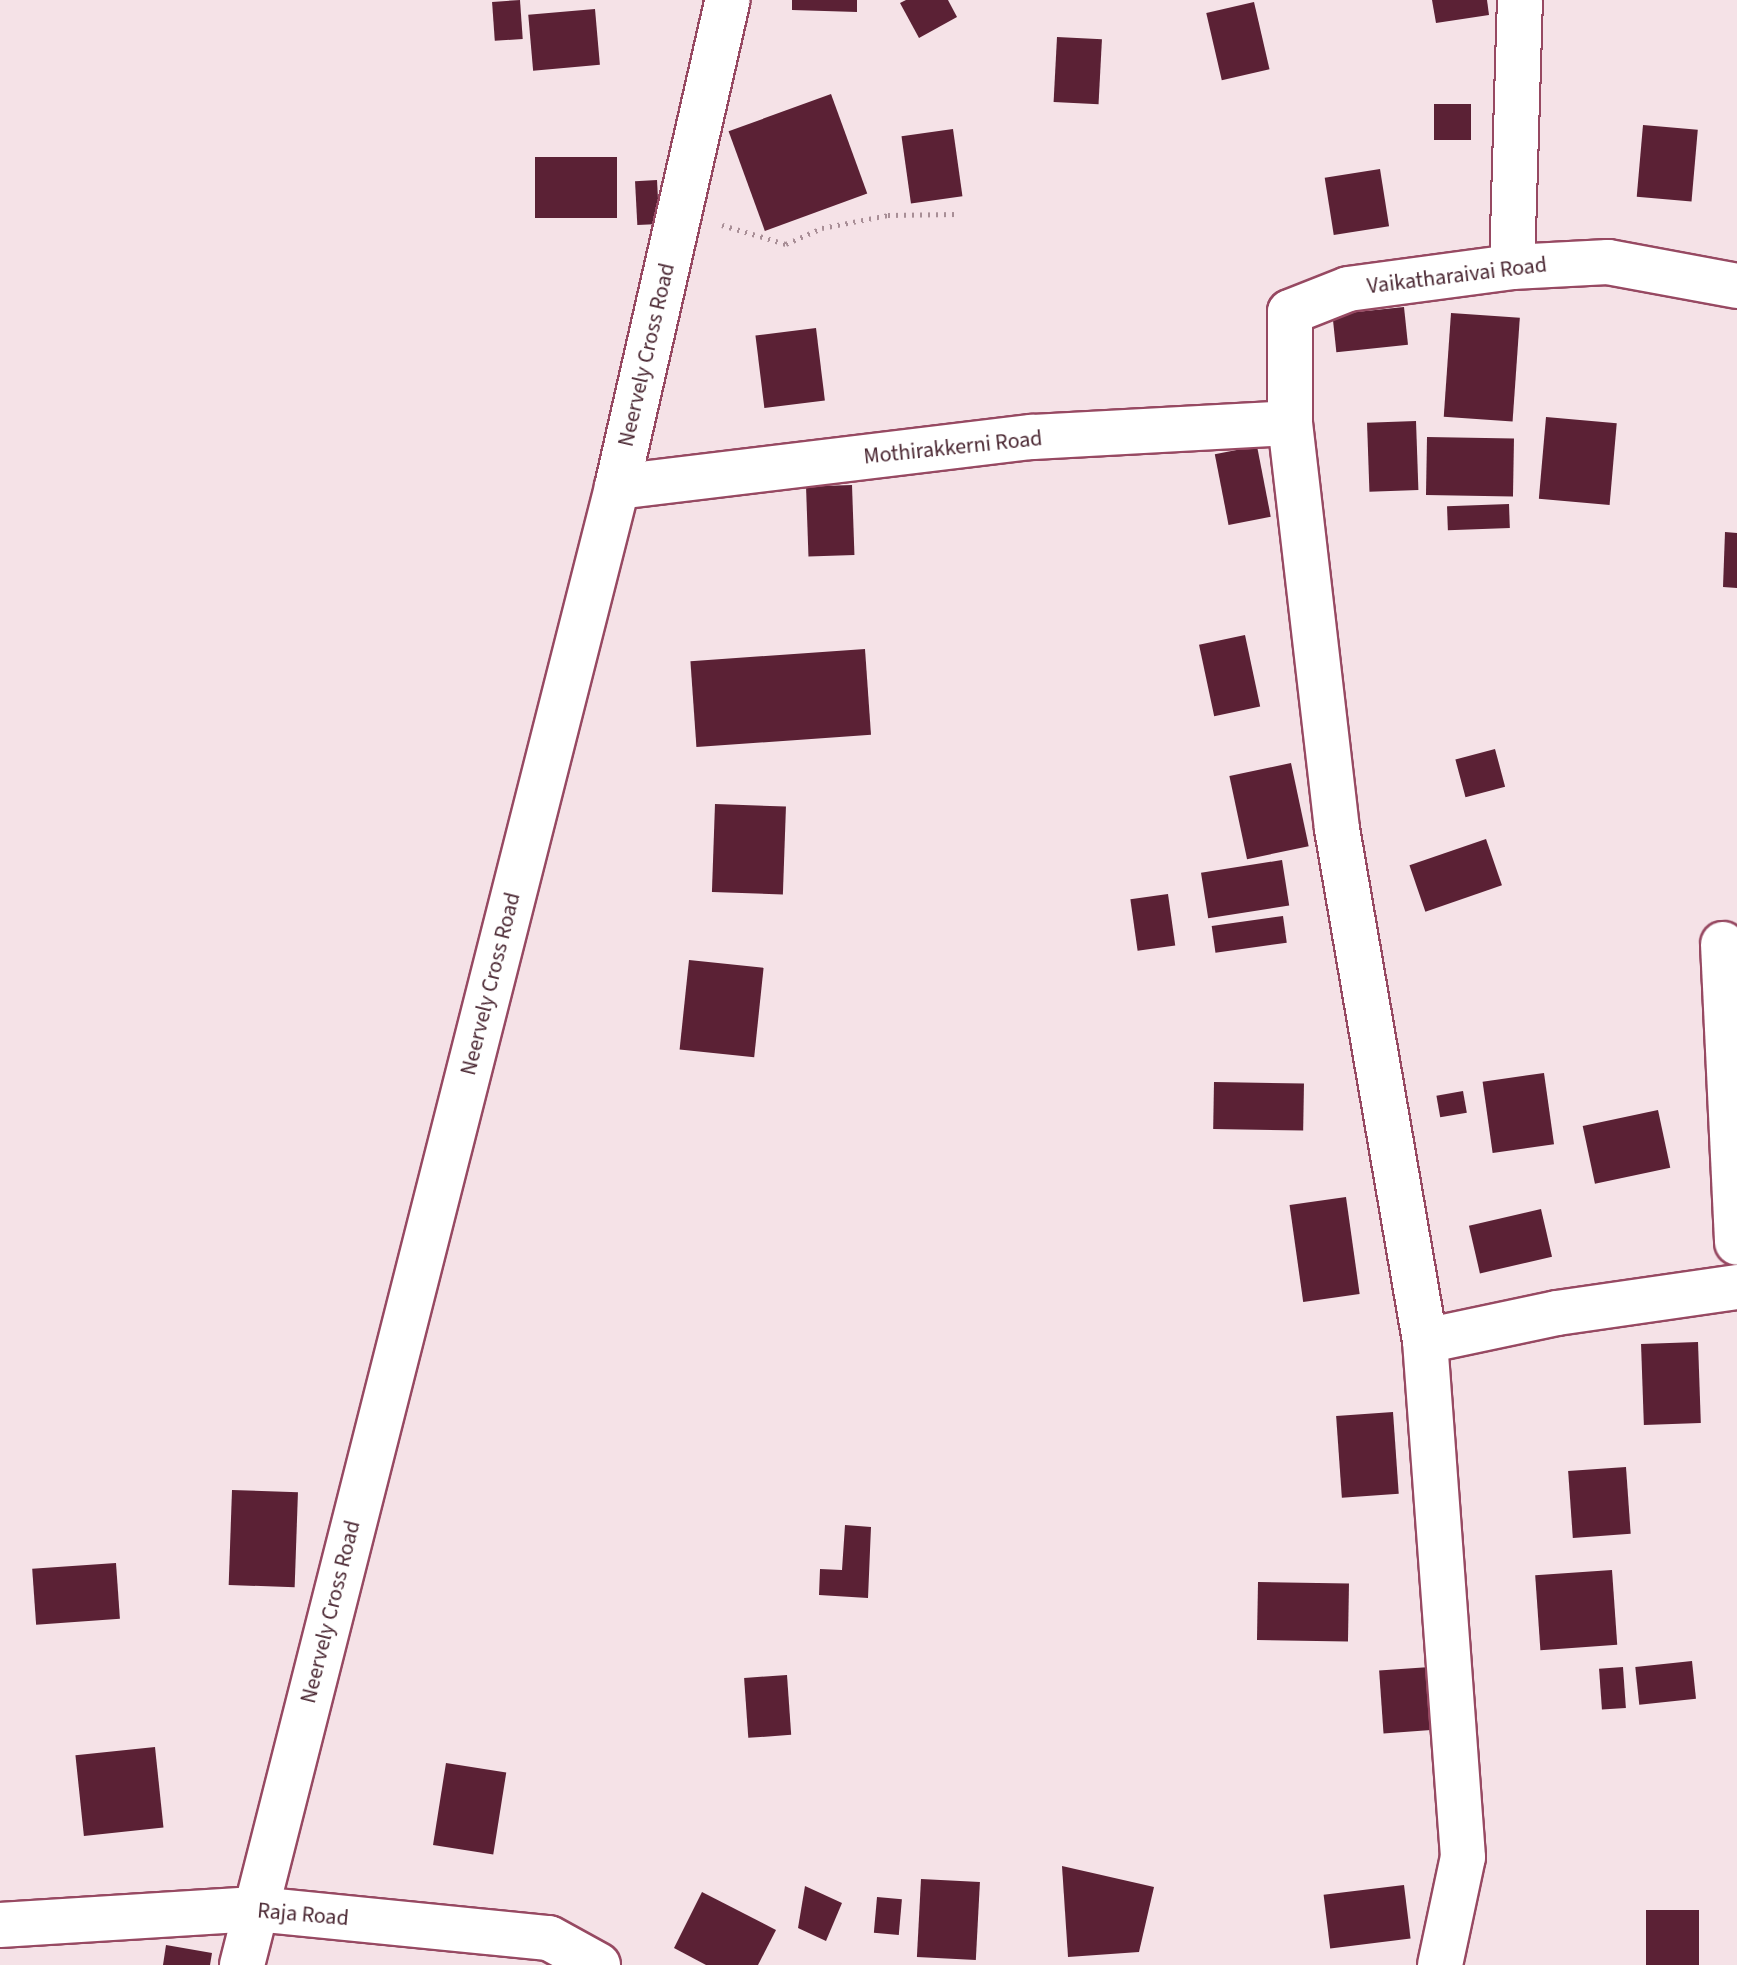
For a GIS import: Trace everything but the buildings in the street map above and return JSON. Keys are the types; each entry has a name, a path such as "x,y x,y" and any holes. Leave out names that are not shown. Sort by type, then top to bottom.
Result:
{"street":[{"name":"Neervely Cross Road","path":"242,1965 617,487 728,0"},
{"path":"1512,267 1520,0"},
{"name":"Vaikatharaivai Road","path":"1290,423 1290,312 1348,289 1512,267 1608,262 1737,286"},
{"path":"1290,423 1337,829 1425,1341 1463,1857 1440,1965"},
{"name":"Mothirakkerni Road","path":"617,487 1032,437 1290,423"},
{"path":"1723,944 1737,1243"},
{"path":"1425,1341 1557,1313 1737,1287"},
{"name":"Raja Road","path":"0,1925 256,1909 549,1938 598,1965"}],"path":[{"path":"677,224 737,225 786,244 822,228 888,215 957,214"}]}
